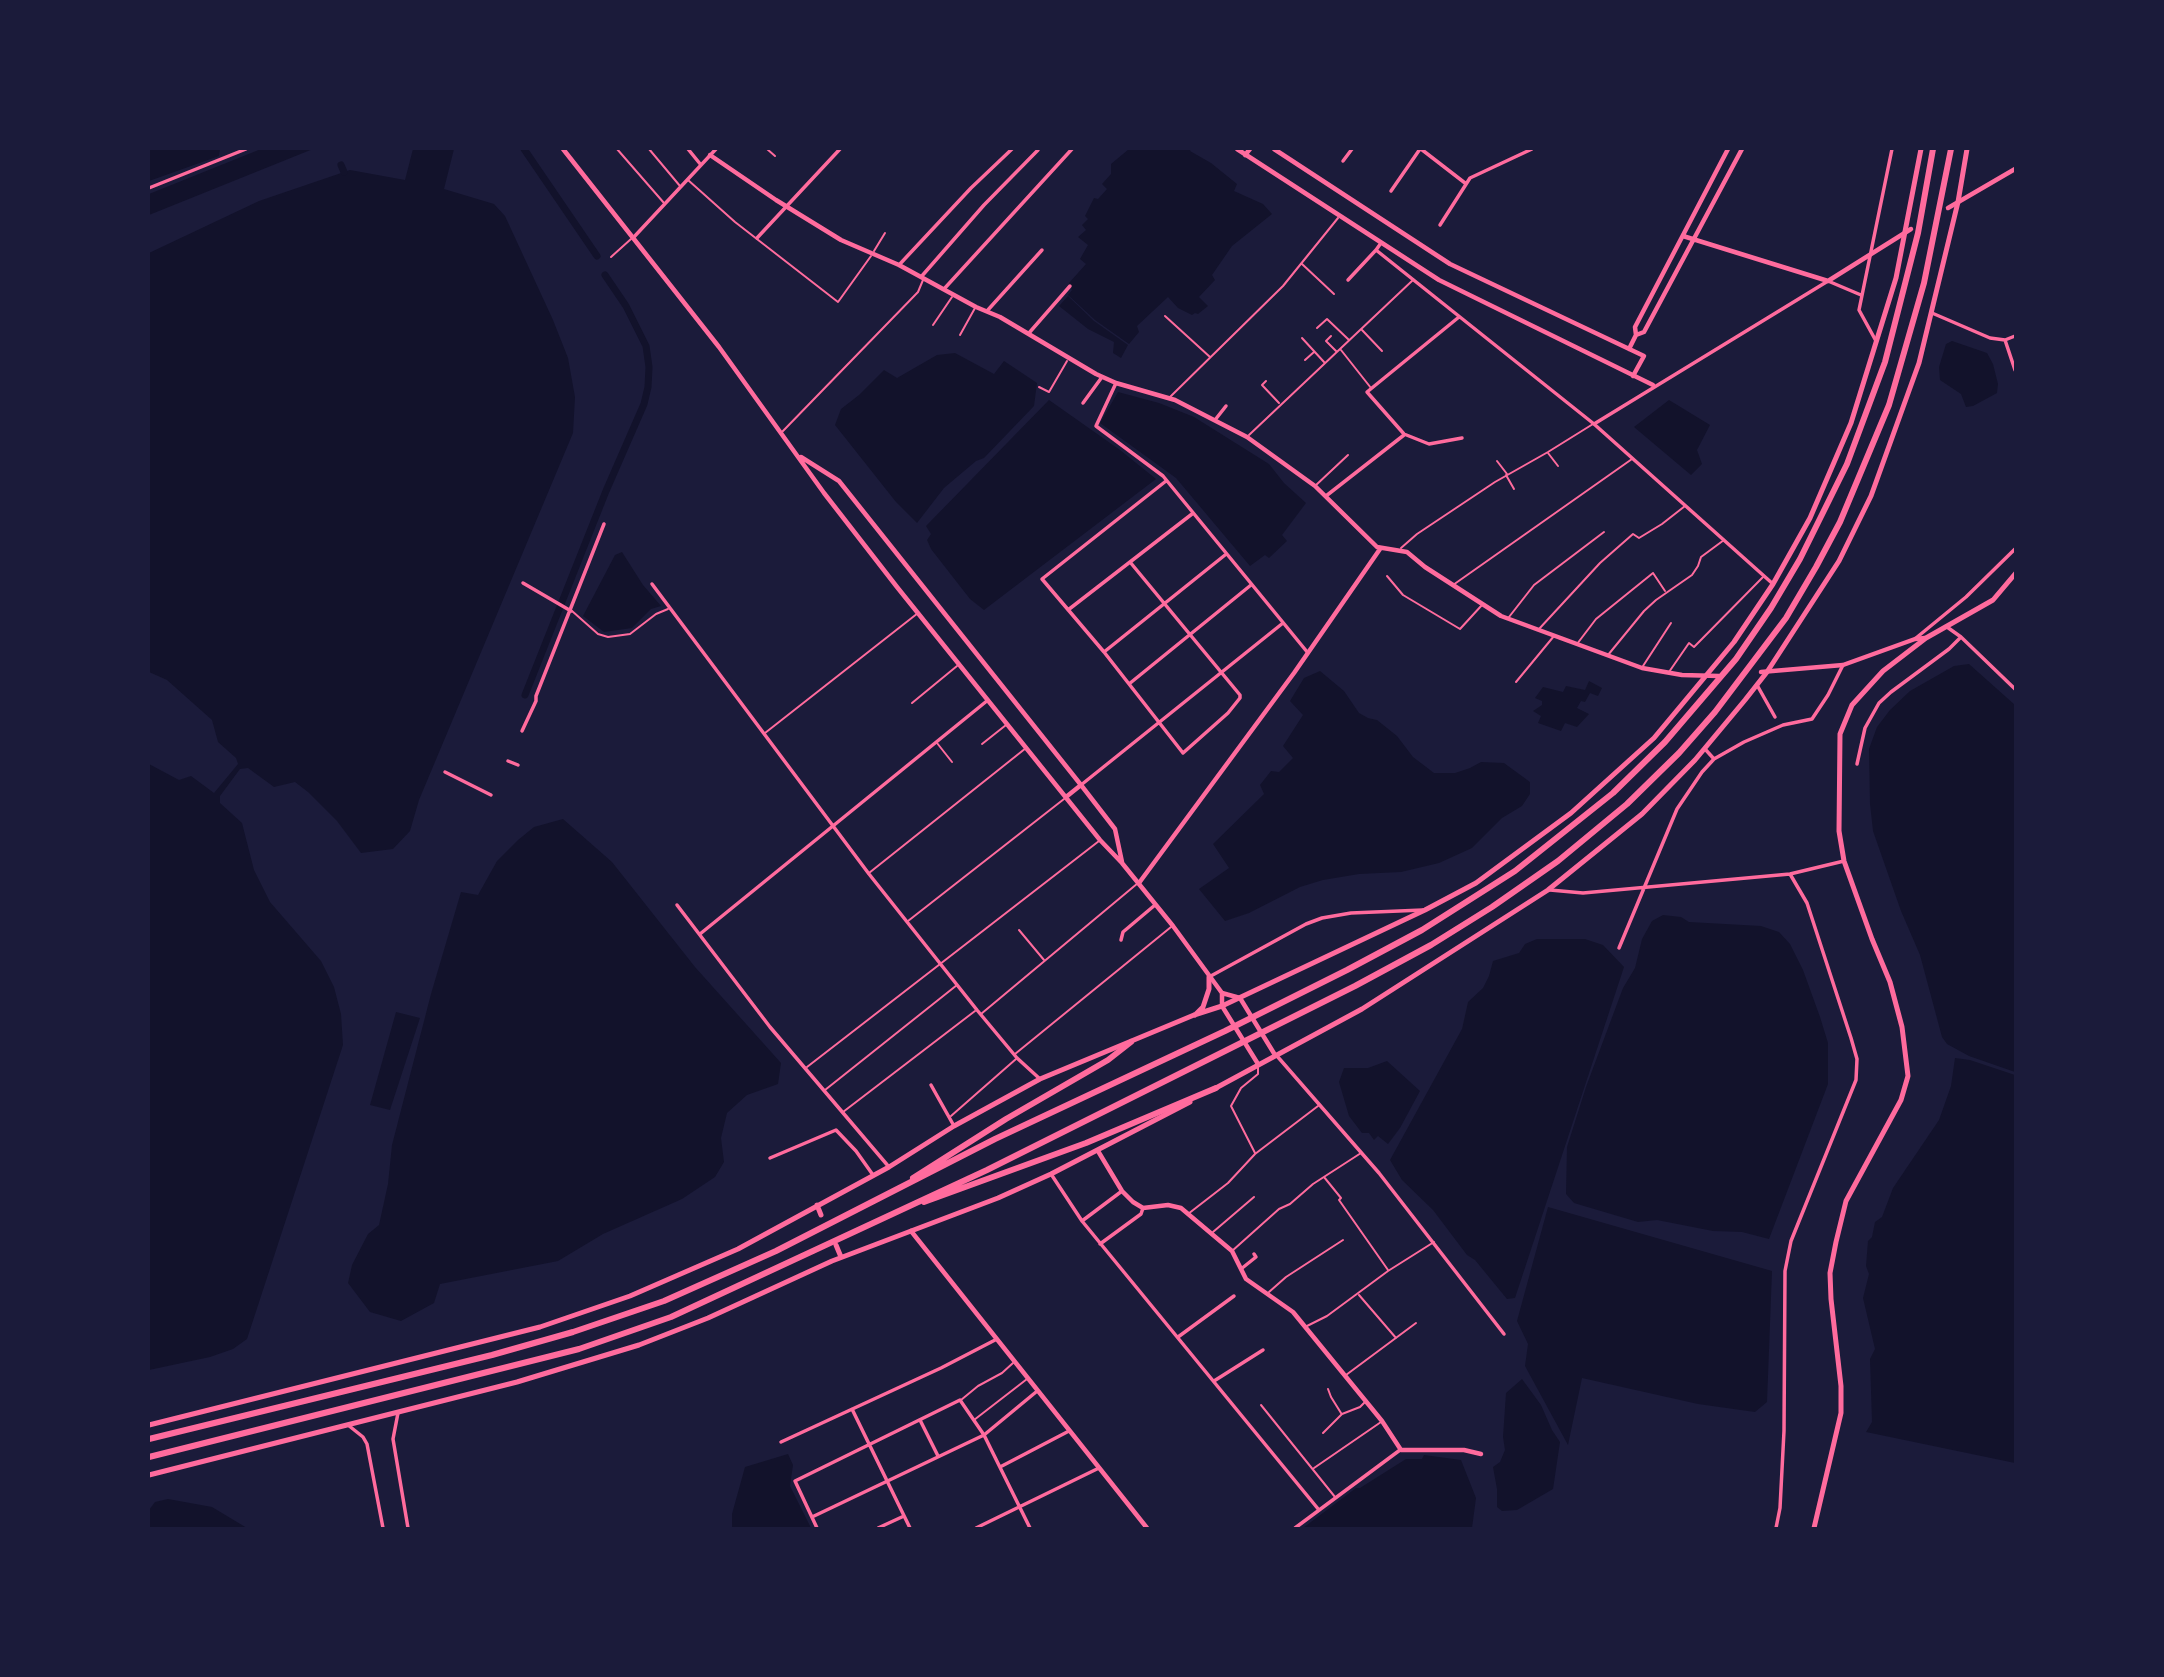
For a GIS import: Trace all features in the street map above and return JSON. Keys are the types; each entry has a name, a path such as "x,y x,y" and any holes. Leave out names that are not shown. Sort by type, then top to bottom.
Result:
{"highway":[{"path":"149,1439 573,1332 664,1301 723,1276 996,1139 1273,1007 1422,930 1482,893 1546,848 1640,769 1698,706 1736,659 1783,589 1825,513 1885,362 1910,267 1933,149"},
{"path":"149,1457 579,1349 694,1306 987,1170 1281,1023 1431,944 1558,862 1653,779 1715,712 1798,598 1840,522 1885,416 1924,283 1951,149"},
{"path":"892,1192 994,1127 1108,1060 1131,1042"},
{"path":"886,1216 1074,1148 1216,1088"}],"main road":[{"path":"149,1425 540,1327 690,1272 889,1167 954,1126 1040,1079 1240,998 1476,883 1572,813 1654,738 1707,677 1773,584 1810,517 1851,423 1896,278 1908,230 1921,149"},
{"path":"149,1475 517,1382 639,1345 710,1317 841,1257 998,1198 1098,1151 1362,1009 1548,890 1642,814 1705,749 1757,685 1847,548 1896,432 1919,363 1958,202 1967,149"},
{"path":"1814,1528 1841,1413 1841,1386 1830,1273 1836,1242 1846,1201 1901,1100 1908,1076 1902,1027 1890,982 1844,861 1839,831 1840,734 1844,720 1864,690 1883,671 1926,638 1993,600 2015,574"},
{"path":"1194,1015 1203,1007 1209,989 1209,977"},
{"path":"817,1205 821,1215"},
{"path":"836,1245 841,1257"}],"street":[{"path":"149,188 246,149"},
{"path":"563,149 719,347 831,503 918,613 1100,840 1139,883 1222,993 1240,998 1275,1055 1362,1152 1504,1334"},
{"path":"688,149 701,165"},
{"path":"633,238 716,149"},
{"path":"757,238 840,149"},
{"path":"899,265 1012,149"},
{"path":"944,289 1072,149"},
{"path":"1237,149 1439,280 1653,385"},
{"path":"1245,155 1250,149"},
{"path":"1274,149 1450,264 1644,356 1633,376"},
{"path":"1343,161 1352,149"},
{"path":"1391,191 1421,149 1465,183"},
{"path":"1440,225 1465,183 1471,178 1532,149"},
{"path":"1629,349 1636,335 1635,327 1728,149 1740,152 1644,332 1636,335"},
{"path":"1876,341 1859,310 1892,149"},
{"path":"922,278 984,205 1038,150"},
{"path":"710,155 841,240 899,265 1029,333 1102,377 1169,398 1247,438 1315,486 1380,549 1410,554 1482,605 1576,645 1642,668 1668,673 1719,676"},
{"path":"1948,208 2015,169"},
{"path":"1594,424 1653,385 1871,256 1908,230"},
{"path":"1683,236 1828,281 1861,295"},
{"path":"1348,280 1381,243"},
{"path":"987,311 1042,250"},
{"path":"1376,250 1594,424 1773,584"},
{"path":"1029,333 1070,286"},
{"path":"1932,313 1970,331 2005,340 2015,336"},
{"path":"1459,317 1367,392 1404,435 1429,444 1462,438"},
{"path":"2005,340 2015,370"},
{"path":"1083,403 1102,377"},
{"path":"1116,383 1096,426 1166,481 1308,653"},
{"path":"1215,420 1226,406"},
{"path":"1326,496 1404,435"},
{"path":"797,454 839,481 1081,785 1115,829 1122,863"},
{"path":"1130,562 1240,695 1228,713 1183,754 1104,652 1042,580 1166,481"},
{"path":"1068,610 1192,514"},
{"path":"522,731 604,524"},
{"path":"1139,883 1308,653 1380,549"},
{"path":"1915,639 1965,597 2015,549"},
{"path":"1104,652 1226,555"},
{"path":"523,583 571,611"},
{"path":"652,584 832,827 978,1012 1016,1057 1040,1079"},
{"path":"1129,684 1251,585"},
{"path":"1066,797 1283,623"},
{"path":"1947,627 2015,689"},
{"path":"1857,764 1865,728 1879,704 1961,637"},
{"path":"1764,672 1843,665 1915,639 1926,638"},
{"path":"1619,948 1677,809 1695,780 1714,759 1765,732 1812,719 1843,665"},
{"path":"1757,685 1775,717"},
{"path":"700,934 988,701"},
{"path":"1705,749 1714,759"},
{"path":"508,761 518,765"},
{"path":"445,772 491,795"},
{"path":"1548,890 1572,894 1790,874 1844,861"},
{"path":"1776,1528 1780,1508 1784,1431 1785,1270 1791,1241 1856,1080 1857,1059 1807,904 1790,874"},
{"path":"677,905 770,1027 889,1167"},
{"path":"1121,940 1122,933 1156,905"},
{"path":"1209,977 1322,918 1351,912 1425,910"},
{"path":"1222,993 1222,1006 1258,1064"},
{"path":"931,1085 951,1116 954,1126"},
{"path":"770,1158 836,1130 856,1151 873,1175"},
{"path":"1098,1151 1122,1191 1143,1208 1175,1205 1231,1251 1246,1279 1293,1312 1382,1421 1401,1450"},
{"path":"1051,1174 1100,1244 1319,1510"},
{"path":"1082,1221 1122,1191"},
{"path":"1100,1244 1141,1214 1143,1208"},
{"path":"911,1231 998,1339 1036,1392 1147,1528"},
{"path":"1241,1269 1256,1257 1255,1254"},
{"path":"1178,1337 1234,1296"},
{"path":"781,1442 998,1339"},
{"path":"1214,1381 1263,1350"},
{"path":"812,1517 984,1435 1036,1392"},
{"path":"817,1528 795,1481 960,1400 984,1435 1030,1528"},
{"path":"852,1409 910,1528"},
{"path":"398,1412 393,1439 408,1528"},
{"path":"920,1420 938,1457"},
{"path":"348,1425 368,1444 383,1528"},
{"path":"1000,1467 1069,1431"},
{"path":"1295,1528 1401,1450 1464,1450 1481,1454"},
{"path":"976,1528 1099,1468"},
{"path":"881,1528 904,1516"}],"lane":[{"path":"617,149 665,204"},
{"path":"649,149 680,187"},
{"path":"767,149 775,156"},
{"path":"688,179 838,302 885,233"},
{"path":"1169,398 1283,286 1339,216"},
{"path":"611,257 633,238"},
{"path":"1301,264 1334,294"},
{"path":"782,433 918,292 922,278"},
{"path":"1247,438 1414,280"},
{"path":"933,325 954,295"},
{"path":"960,335 976,307"},
{"path":"1165,316 1211,357"},
{"path":"1317,328 1327,319 1350,340"},
{"path":"1362,329 1382,351"},
{"path":"1331,336 1326,341 1336,352"},
{"path":"1302,338 1325,362"},
{"path":"1340,349 1371,389"},
{"path":"1305,360 1315,352"},
{"path":"1039,387 1049,392 1069,359"},
{"path":"1266,381 1262,385 1280,404"},
{"path":"1398,550 1417,534 1507,475 1594,424"},
{"path":"1548,452 1558,466"},
{"path":"1315,486 1348,455"},
{"path":"1452,586 1632,458"},
{"path":"1497,461 1514,489"},
{"path":"1539,629 1593,570 1633,534 1639,538 1685,506"},
{"path":"1508,618 1534,585 1605,532"},
{"path":"1607,656 1644,611 1692,575 1701,557 1725,539"},
{"path":"1576,645 1596,619 1653,573 1666,592"},
{"path":"1387,576 1403,595 1424,610 1460,629 1482,605"},
{"path":"1668,673 1689,643 1695,647 1763,577"},
{"path":"571,611 598,634 608,637 630,634 656,614 670,608"},
{"path":"764,734 918,613"},
{"path":"1642,668 1671,623"},
{"path":"1516,682 1555,635"},
{"path":"912,703 959,664"},
{"path":"982,744 1008,724"},
{"path":"936,743 952,762"},
{"path":"869,874 1026,748"},
{"path":"907,922 1066,797"},
{"path":"805,1069 1100,840"},
{"path":"843,1112 1045,961 1139,883"},
{"path":"951,1116 1016,1057 1173,926"},
{"path":"1019,930 1045,961"},
{"path":"824,1091 957,985"},
{"path":"1255,1154 1231,1106 1241,1088 1258,1074 1258,1064"},
{"path":"1188,1215 1228,1183 1255,1154 1319,1104"},
{"path":"1231,1251 1279,1209 1290,1204 1362,1152"},
{"path":"1324,1177 1341,1198 1339,1200 1388,1271"},
{"path":"1210,1235 1254,1197"},
{"path":"1265,1294 1343,1240"},
{"path":"1306,1326 1327,1316 1388,1271 1434,1242"},
{"path":"1359,1294 1396,1338"},
{"path":"1345,1375 1416,1324"},
{"path":"960,1400 1014,1362"},
{"path":"974,1421 1027,1379"},
{"path":"1328,1389 1342,1414"},
{"path":"1323,1433 1342,1414 1360,1407 1366,1401"},
{"path":"1262,1405 1336,1498"},
{"path":"1313,1469 1382,1421"}],"shaded area":[{"path":"149,149 220,149 219,156 149,181"},
{"path":"261,149 313,149 149,215 149,194"},
{"path":"413,149 454,149 444,189 494,204 505,216 568,358 575,397 573,433 419,800 410,831 393,849 361,853 337,821 295,782 274,787 248,768 240,769 220,796 220,803 242,823 254,870 270,902 321,961 334,987 341,1014 343,1045 247,1339 233,1349 210,1357 149,1370 149,764 179,780 191,776 214,793 238,764 236,758 218,742 212,720 167,680 149,672 149,253 259,201 350,170 405,180"},
{"path":"1129,149 1191,149 1190,151 1211,163 1237,184 1234,191 1263,204 1272,214 1232,246 1212,275 1215,280 1199,297 1208,306 1192,315 1178,308 1168,297 1137,326 1139,332 1129,344 1095,320 1068,295 1072,290 1069,283 1086,264 1080,259 1088,245 1078,237 1086,230 1082,225 1088,219 1085,216 1094,198 1098,199 1107,189 1102,184 1111,174 1111,164"},
{"path":"1068,296 1094,321 1128,345 1121,358 1113,353 1114,342 1088,329 1059,306"},
{"path":"1952,341 1987,353 1998,384 1997,393 1966,407 1961,394 1940,380 1939,367 1946,344"},
{"path":"955,353 994,374 1004,361 1037,383 1034,406 984,458 976,461 944,488 917,523 896,502 835,425 841,409 884,370 897,378 937,355"},
{"path":"1118,392 1159,403 1194,417 1269,464 1284,483 1306,503 1282,535 1287,541 1269,558 1265,555 1250,566 1176,478 1100,423"},
{"path":"1049,400 1156,479 984,610 970,599 931,549 927,540 931,534 926,526"},
{"path":"1669,400 1710,425 1697,450 1702,464 1691,475 1634,427"},
{"path":"622,552 643,585 661,606 651,609 632,628 604,632 583,616 615,555"},
{"path":"1969,664 2015,705 2015,1072 1969,1056 1947,1044 1942,1037 1920,955 1901,911 1873,831 1869,749 1877,727 1910,691 1954,666"},
{"path":"1320,671 1344,691 1359,713 1377,720 1397,736 1413,757 1434,773 1455,773 1481,762 1504,763 1530,782 1530,794 1522,806 1502,818 1472,848 1439,863 1401,872 1359,874 1323,880 1300,887 1249,913 1225,921 1199,889 1229,868 1213,844 1264,794 1260,785 1271,771 1279,772 1293,758 1283,746 1303,715 1290,701 1304,678"},
{"path":"1589,681 1602,688 1598,696 1590,693 1585,702 1581,701 1577,708 1589,714 1577,727 1565,723 1561,731 1538,723 1541,716 1533,711 1542,705 1542,701 1535,698 1543,687 1563,692 1566,686 1585,690"},
{"path":"563,819 612,862 695,967 781,1063 778,1084 747,1095 727,1113 721,1138 724,1162 715,1177 682,1199 603,1234 558,1261 440,1284 434,1303 401,1321 370,1312 348,1283 352,1265 368,1234 379,1225 388,1184 392,1145 431,994 461,892 478,895 497,861 518,840 534,827"},
{"path":"1663,915 1681,917 1689,922 1761,926 1779,932 1790,944 1803,970 1820,1017 1828,1043 1828,1084 1769,1239 1742,1232 1713,1231 1657,1220 1638,1222 1574,1203 1566,1194 1567,1147 1586,1087 1623,988 1635,968 1642,939 1652,921"},
{"path":"1537,939 1585,939 1603,945 1624,967 1515,1298 1507,1299 1475,1260 1467,1255 1433,1210 1402,1180 1390,1160 1462,1029 1468,1002 1483,988 1493,961 1519,953 1525,944"},
{"path":"396,1012 420,1018 390,1110 370,1105"},
{"path":"1955,1058 1970,1060 2015,1075 2015,1463 1866,1432 1872,1422 1870,1359 1875,1349 1863,1298 1869,1274 1866,1266 1868,1241 1872,1237 1875,1222 1882,1217 1893,1188 1939,1120 1951,1086"},
{"path":"1387,1061 1420,1091 1388,1144 1378,1136 1374,1140 1369,1133 1362,1133 1349,1116 1339,1082 1344,1068 1368,1068"},
{"path":"1548,1207 1772,1271 1767,1402 1755,1412 1698,1404 1582,1378 1568,1445 1525,1366 1528,1344 1517,1321"},
{"path":"1522,1379 1541,1405 1560,1442 1553,1489 1517,1510 1502,1511 1497,1507 1493,1467 1500,1462 1505,1450 1503,1437 1506,1393"},
{"path":"788,1454 793,1465 790,1486 811,1528 732,1528 732,1514 745,1467"},
{"path":"1424,1455 1461,1460 1476,1498 1472,1528 1303,1528 1356,1488 1406,1459 1422,1459"},
{"path":"168,1499 212,1507 247,1528 149,1528 149,1510 155,1502"}],"waterway":[{"path":"524,149 597,256"},
{"path":"341,165 344,172"},
{"path":"525,695 606,491 644,404 648,387 646,346 626,306 605,275"}]}
